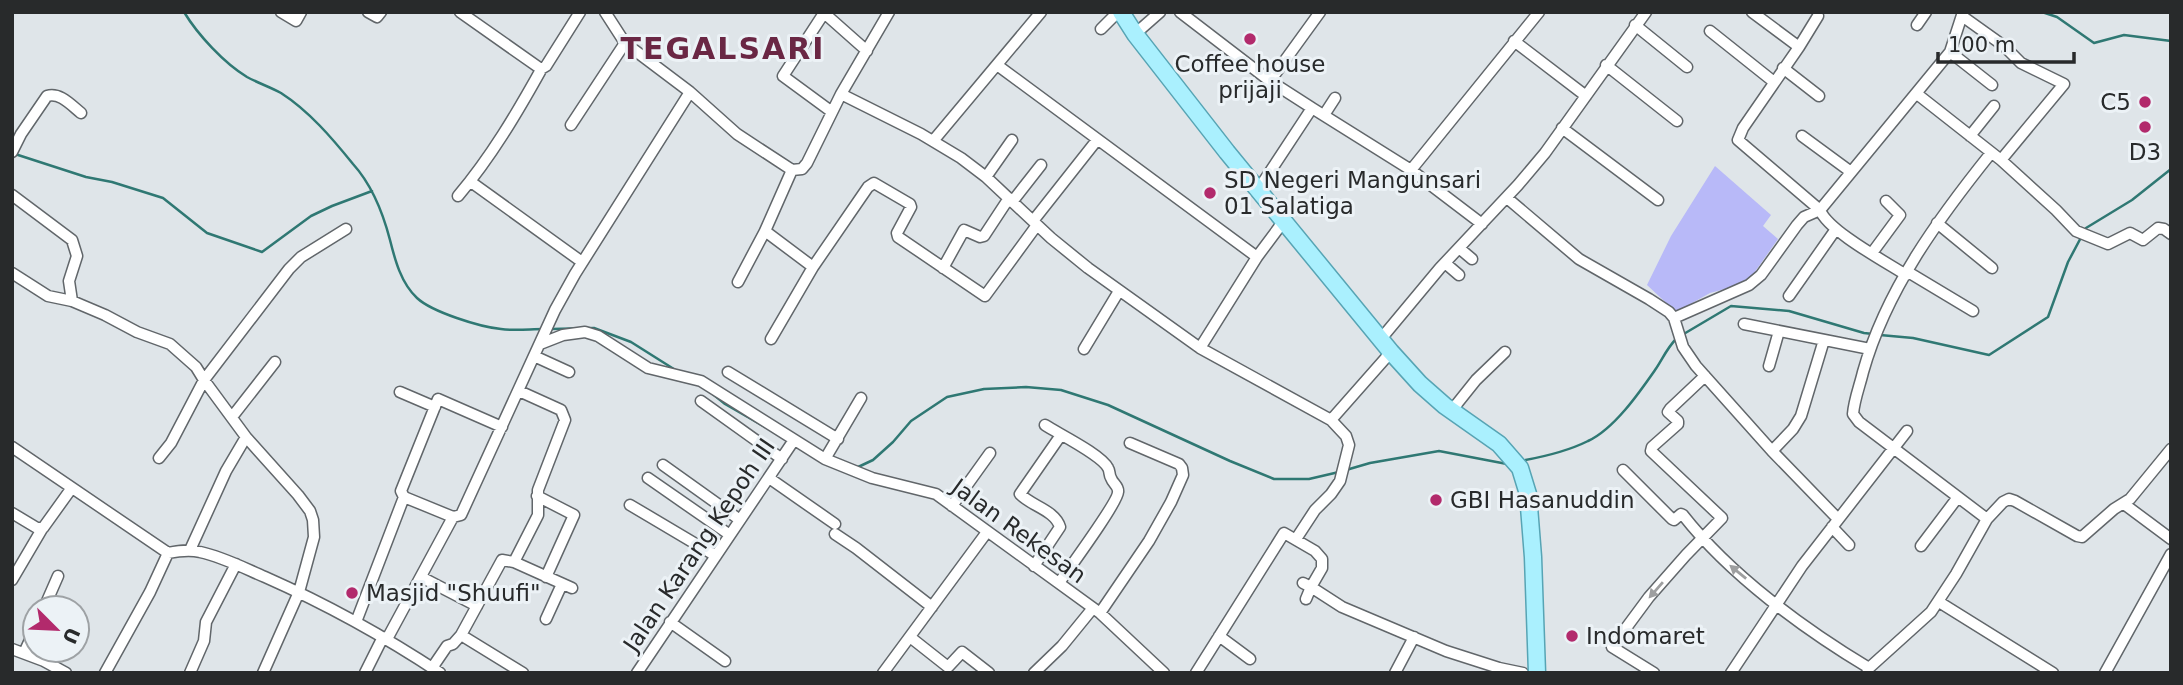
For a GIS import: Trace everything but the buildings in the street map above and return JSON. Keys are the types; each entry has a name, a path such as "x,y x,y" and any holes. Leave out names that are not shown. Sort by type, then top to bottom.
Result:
{"main road":[{"path":"1120,12 1283,222 1380,340 1420,384 1499,444 1520,468 1528,494 1537,673"}],"street":[{"path":"281,12 296,21 301,12"},
{"path":"368,12 377,17 381,12"},
{"path":"460,12 542,68"},
{"path":"458,196 471,182 515,116 542,68 546,66 580,12"},
{"path":"605,12 625,43 690,92 737,134 792,170 802,169 807,163 832,112 889,12"},
{"path":"933,141 1041,12"},
{"path":"1101,29 1120,12"},
{"path":"1135,34 1160,12"},
{"path":"1180,12 1270,82 1411,170 1482,224"},
{"path":"1270,82 1320,12"},
{"path":"1411,170 1539,12"},
{"path":"1380,340 1445,263 1507,198 1545,153 1646,12"},
{"path":"1752,12 1798,47"},
{"path":"1917,25 1926,12"},
{"path":"832,112 783,76 823,13 867,51"},
{"path":"1674,318 1749,285 1761,275 1804,217 1820,210 1950,52 1962,14 2004,46 2021,63 2064,84 2001,160"},
{"path":"1818,16 1743,128 1738,140 1820,210 1836,229 1907,274 1973,311"},
{"path":"1635,25 1687,67"},
{"path":"1710,31 1774,82"},
{"path":"1514,41 1586,96"},
{"path":"571,125 625,43"},
{"path":"1950,52 1992,85"},
{"path":"997,65 1257,257"},
{"path":"1606,65 1677,121"},
{"path":"1783,68 1819,96"},
{"path":"404,498 453,517 462,513 555,310 582,262 690,92"},
{"path":"13,151 16,131 47,96 52,94 60,97 81,113"},
{"path":"842,94 933,141 986,177 1051,238 1119,291 1200,348 1331,420 1346,436 1348,451 1340,481 1315,510 1296,539"},
{"path":"1917,94 2001,160 2056,209 2076,231 2108,244 2130,233 2146,240 2158,228 2171,234"},
{"path":"1324,115 1335,98"},
{"path":"1970,135 1994,106"},
{"path":"1258,190 1312,107"},
{"path":"1562,128 1658,200"},
{"path":"1802,136 1851,172"},
{"path":"986,177 1013,140"},
{"path":"771,339 813,267 868,187 874,183 910,204 911,207 897,233 898,237 987,295 1035,223 1097,140"},
{"path":"1987,519 1858,422 1853,414 1877,329 1937,223 1991,153"},
{"path":"943,268 964,230 980,237 984,236 1041,165"},
{"path":"738,282 765,231 792,170"},
{"path":"471,182 582,262"},
{"path":"12,195 72,240 78,256 69,281 72,301"},
{"path":"1507,198 1579,259 1662,306 1674,318 1687,355 1835,523 1849,545"},
{"path":"1872,253 1900,215 1886,201"},
{"path":"1200,348 1257,257 1283,222"},
{"path":"1937,223 1992,268"},
{"path":"159,458 172,443 204,380 289,269 301,257 346,229"},
{"path":"1789,296 1836,229"},
{"path":"765,231 813,267"},
{"path":"1459,248 1472,259"},
{"path":"1445,263 1459,275"},
{"path":"12,273 48,296 72,301 105,314 137,332 170,344 195,367 246,437 310,511 314,537 299,592 262,673"},
{"path":"1084,349 1119,291"},
{"path":"1744,324 1824,340 1871,346"},
{"path":"1769,366 1779,331"},
{"name":"Jalan Rekesan","path":"541,340 585,332 598,336 648,369 701,381 792,443 825,459 872,478 936,495 1096,610 1164,673"},
{"path":"1772,451 1793,429 1801,416 1824,340"},
{"path":"1331,420 1391,352"},
{"path":"1452,410 1476,380 1505,352"},
{"path":"534,356 569,372"},
{"path":"232,417 275,362"},
{"path":"728,372 838,439"},
{"path":"1650,672 1612,647 1649,597 1722,517 1651,451 1652,447 1678,424 1669,411 1705,376"},
{"path":"514,562 538,515 537,496 565,420 561,410 519,391"},
{"path":"400,392 435,407"},
{"path":"825,459 861,398"},
{"path":"356,622 404,498 401,491 438,399 502,426"},
{"path":"701,401 782,458"},
{"path":"1045,425 1104,464 1110,470 1111,478 1118,488 1108,513 1059,583"},
{"path":"1731,673 1776,604 1907,431"},
{"path":"1034,566 1060,527 1052,515 1020,494 1061,435"},
{"path":"190,550 226,471 246,437"},
{"name":"Jalan Karang Kepoh III","path":"641,671 670,622 792,443"},
{"path":"1034,673 1096,610 1149,541 1183,475 1179,464 1130,443"},
{"path":"1623,470 1671,519 1683,515 1702,539 1726,562 1776,604 1868,670 1940,601 1987,519 2003,502 2009,499 2023,504 2080,537 2141,488 2171,449"},
{"path":"14,452 168,553 199,551 236,564 299,592 356,622 436,670 447,646 453,644 461,635 502,560 514,562 567,586 546,619"},
{"path":"952,506 990,453"},
{"path":"663,465 740,520"},
{"path":"648,478 730,535"},
{"path":"769,478 932,607"},
{"path":"12,580 41,529 71,489"},
{"path":"537,496 574,514 546,577"},
{"path":"1920,546 1958,497"},
{"path":"2124,504 2171,538"},
{"path":"630,505 716,556"},
{"path":"12,513 41,529"},
{"path":"365,673 453,517"},
{"path":"883,673 987,532"},
{"path":"1196,673 1283,533 1315,551 1322,559 1322,568 1307,585 1306,598"},
{"path":"105,673 150,592 168,553"},
{"path":"2105,673 2171,554"},
{"path":"190,673 204,641 206,622 236,564"},
{"path":"50,594 58,576"},
{"path":"421,577 477,606"},
{"path":"1307,585 1342,607 1460,656 1523,673"},
{"path":"1940,601 2053,673"},
{"path":"670,622 725,661"},
{"path":"461,635 523,673"},
{"path":"1219,636 1250,659"},
{"path":"910,637 948,667 962,652 989,673"},
{"path":"1395,673 1414,637"},
{"path":"47,664 66,673"}],"shaded area":[{"path":"1715,166 1771,215 1763,226 1778,239 1752,276 1743,284 1710,293 1676,312 1647,285 1671,236"}],"waterway":[{"path":"184,12 204,39 238,71 281,93 311,117 360,172 380,210 403,278 417,298 457,318 492,328 544,329"},
{"path":"2042,12 2057,17 2094,43 2124,35 2171,41"},
{"path":"15,154 163,198 207,233 262,252 311,216 372,191"},
{"path":"1880,335 1913,338 1989,355 2048,317 2068,262 2086,228 2132,200 2171,169"},
{"path":"1682,335 1731,306 1789,311 1873,334"},
{"path":"551,329 594,328 631,342 677,371"},
{"path":"1520,461 1572,448 1607,428 1634,399 1676,339"},
{"path":"856,468 873,460 911,421 947,397 984,389 1026,387 1061,390 1108,405 1274,479 1309,479 1339,472"},
{"path":"709,391 725,404 765,427"},
{"path":"1346,470 1439,451 1507,464"}],"place":[{"name":"Coffee house prijaji","path":"1250,39"},
{"name":"C5","path":"2145,102"},
{"name":"D3","path":"2145,127"},
{"name":"SD Negeri Mangunsari 01 Salatiga","path":"1210,193"},
{"name":"GBI Hasanuddin","path":"1436,500"},
{"name":"Masjid \"Shuufi\"","path":"352,593"},
{"name":"Indomaret","path":"1572,636"}],"district":[{"name":"TEGALSARI","path":"723,48"}]}
